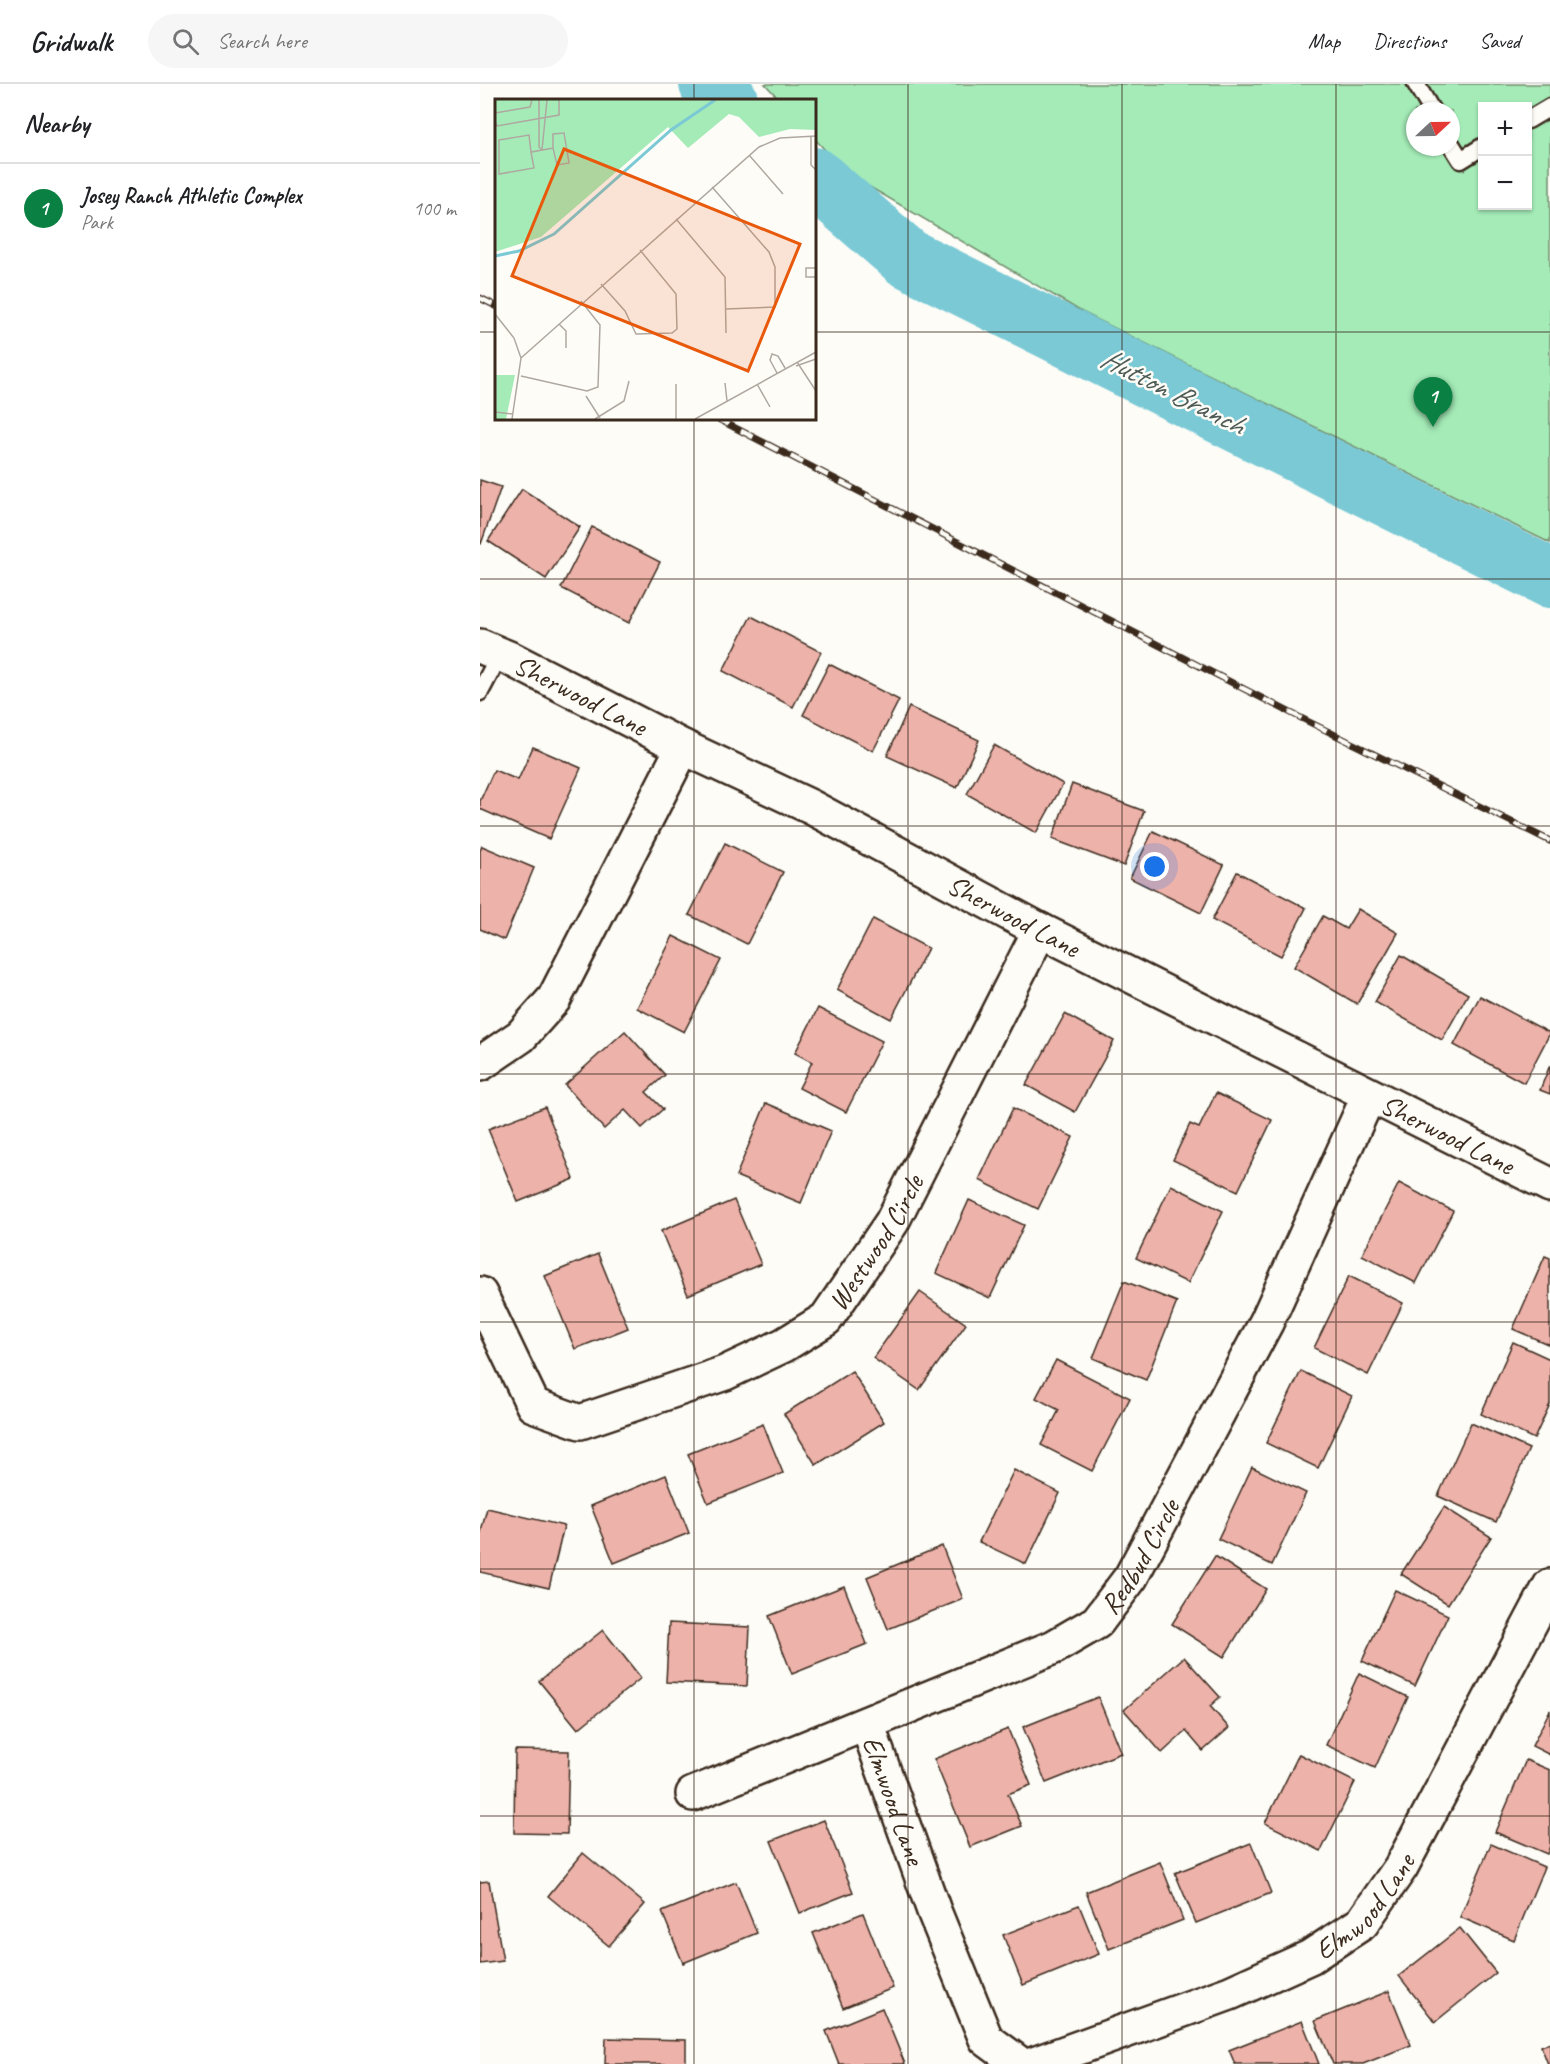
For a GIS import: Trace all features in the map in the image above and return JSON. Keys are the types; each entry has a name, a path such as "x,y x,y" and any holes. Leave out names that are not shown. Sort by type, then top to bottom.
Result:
{"street":[{"name":"Sherwood Lane","path":"490,650 683,747 811,807 1040,930 1550,1185"},
{"path":"480,1064 521,1036 554,999 683,747"},
{"name":"Westwood Circle","path":"480,1294 533,1405 580,1422 725,1373 784,1345 826,1319 892,1222 1040,930"},
{"name":"Redbud Circle","path":"693,1794 1054,1647 1097,1622 1131,1577 1267,1321 1369,1095"},
{"name":"Elmwood Lane","path":"1034,2064 1230,1993 1310,1957 1362,1923 1401,1867 1550,1586"},
{"name":"Elmwood Lane","path":"867,1724 934,1911 986,2039 1020,2064"}],"lane":[{"path":"1416,84 1427,102"},
{"path":"1532,117 1550,107"},
{"path":"1458,156 1461,160 1478,149"},
{"path":"480,692 490,650"}],"green space":[{"path":"765,84 1550,84 1550,543 1082,312 846,173 816,140 816,99 779,99"}],"building":[{"path":"480,480 501,487 481,544 480,544"},
{"path":"522,489 580,527 546,579 488,541"},
{"path":"592,527 660,562 629,623 561,588"},
{"path":"751,616 821,652 793,707 723,671"},
{"path":"829,664 899,700 873,751 803,715"},
{"path":"909,707 979,740 957,788 887,756"},
{"path":"994,745 1063,784 1036,833 967,794"},
{"path":"533,747 581,768 549,839 480,809 480,801 494,770 518,780"},
{"path":"1072,784 1144,811 1124,866 1052,839"},
{"path":"1153,831 1224,865 1201,913 1130,878"},
{"path":"725,843 783,872 747,944 689,915"},
{"path":"482,846 534,868 504,940 480,929 480,851"},
{"path":"1237,872 1306,908 1281,956 1212,920"},
{"path":"1358,909 1398,933 1357,1004 1294,967 1323,916 1346,929"},
{"path":"873,919 928,948 891,1019 837,990"},
{"path":"673,936 721,960 684,1032 637,1008"},
{"path":"1401,955 1468,994 1442,1040 1375,1002"},
{"path":"1480,996 1550,1033 1524,1083 1454,1045"},
{"path":"818,1008 882,1041 846,1112 799,1088 812,1062 795,1053"},
{"path":"1065,1014 1114,1041 1075,1112 1026,1085"},
{"path":"625,1031 665,1075 646,1092 663,1109 642,1128 625,1110 604,1129 565,1085"},
{"path":"1550,1065 1550,1094 1540,1090"},
{"path":"1216,1093 1272,1120 1238,1191 1173,1160 1190,1124 1199,1128"},
{"path":"766,1103 831,1131 801,1203 736,1176"},
{"path":"545,1107 574,1179 518,1202 488,1129"},
{"path":"1013,1108 1073,1137 1038,1209 979,1180"},
{"path":"1399,1183 1453,1211 1416,1283 1362,1255"},
{"path":"1171,1185 1223,1211 1188,1283 1136,1258"},
{"path":"734,1200 761,1264 688,1295 661,1231"},
{"path":"969,1200 1024,1225 990,1298 936,1273"},
{"path":"598,1254 628,1328 575,1349 545,1276"},
{"path":"1545,1256 1550,1258 1550,1345 1513,1329"},
{"path":"1349,1276 1403,1303 1368,1375 1314,1348"},
{"path":"1124,1281 1177,1302 1146,1380 1093,1358"},
{"path":"920,1292 966,1324 919,1390 873,1358"},
{"path":"1513,1342 1550,1359 1550,1404 1534,1439 1481,1414"},
{"path":"1056,1360 1130,1398 1092,1471 1041,1445 1059,1410 1036,1398"},
{"path":"852,1371 884,1422 816,1465 784,1414"},
{"path":"1301,1371 1352,1396 1318,1468 1266,1443"},
{"path":"1471,1423 1529,1449 1496,1522 1438,1496"},
{"path":"763,1424 783,1473 708,1503 688,1454"},
{"path":"1252,1467 1306,1493 1272,1565 1218,1539"},
{"path":"1014,1470 1060,1493 1026,1564 979,1542"},
{"path":"666,1475 689,1533 614,1563 591,1506"},
{"path":"1444,1507 1491,1537 1448,1604 1401,1574"},
{"path":"487,1508 564,1526 549,1588 480,1572 480,1536"},
{"path":"942,1546 963,1599 888,1629 867,1577"},
{"path":"1215,1556 1266,1589 1224,1657 1172,1624"},
{"path":"844,1586 867,1644 792,1674 769,1616"},
{"path":"1395,1590 1448,1615 1415,1686 1362,1661"},
{"path":"669,1623 750,1627 747,1686 666,1682"},
{"path":"603,1630 641,1678 578,1729 539,1681"},
{"path":"1184,1657 1220,1697 1210,1706 1229,1728 1203,1751 1186,1731 1162,1753 1124,1710"},
{"path":"1359,1673 1408,1697 1375,1768 1326,1745"},
{"path":"1098,1697 1121,1753 1046,1783 1023,1727"},
{"path":"1550,1710 1550,1755 1532,1746"},
{"path":"1008,1729 1031,1785 1008,1794 1022,1826 970,1847 934,1759"},
{"path":"515,1750 569,1751 567,1834 514,1833"},
{"path":"1299,1754 1355,1782 1321,1851 1265,1823"},
{"path":"1526,1760 1550,1770 1550,1846 1547,1854 1495,1832"},
{"path":"824,1820 853,1892 800,1913 771,1841"},
{"path":"1251,1843 1271,1893 1196,1923 1175,1873"},
{"path":"1491,1844 1544,1867 1514,1940 1460,1917"},
{"path":"583,1853 645,1904 609,1946 548,1896"},
{"path":"1160,1862 1183,1920 1109,1949 1086,1892"},
{"path":"489,1881 503,1961 480,1964 480,1882"},
{"path":"736,1882 757,1933 683,1963 662,1912"},
{"path":"1079,1905 1099,1954 1023,1985 1003,1935"},
{"path":"863,1913 893,1988 843,2008 813,1933"},
{"path":"1460,1928 1496,1973 1435,2022 1399,1976"},
{"path":"1389,1991 1411,2045 1363,2064 1333,2064 1315,2021"},
{"path":"882,2008 905,2064 839,2064 826,2031"},
{"path":"1302,2021 1319,2064 1235,2064 1229,2050"},
{"path":"606,2038 686,2040 686,2064 605,2064"},
{"path":"1550,2043 1550,2064 1548,2064 1541,2046"}],"waterway":[{"name":"Hutton Branch","path":"709,84 727,99"},
{"name":"Hutton Branch","path":"816,179 907,258 1550,578"}],"railway":[{"path":"480,298 495,306"},
{"path":"720,420 1293,714 1550,841"}],"place":[{"name":"Josey Ranch Athletic Complex","path":"1433,427"}]}
